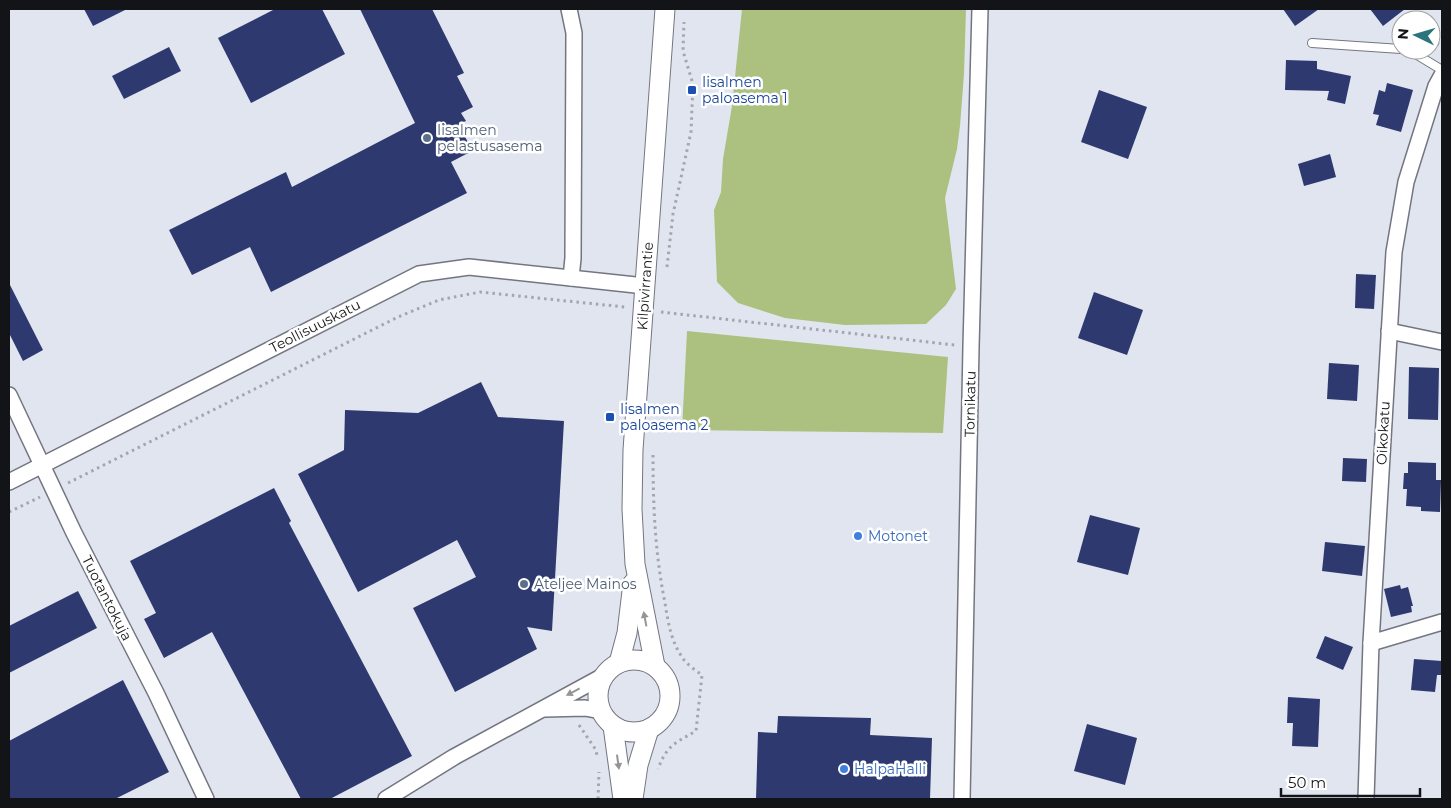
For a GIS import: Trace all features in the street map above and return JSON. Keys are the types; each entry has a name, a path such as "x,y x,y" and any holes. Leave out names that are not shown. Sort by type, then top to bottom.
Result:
{"street":[{"path":"569,9 574,33 573,258 571,278"},
{"name":"Kilpivirrantie","path":"655,666 635,564 632,509 633,450 652,310 645,286 665,9"},
{"name":"Tornikatu","path":"962,799 980,9"},
{"name":"Oikokatu","path":"1366,799 1371,643 1394,252 1406,182 1436,86 1442,75"},
{"name":"Teollisuuskatu","path":"9,482 419,274 469,267 645,286"},
{"path":"1389,331 1442,342"},
{"name":"Tuotantokuja","path":"9,396 74,534 156,692 206,799"},
{"name":"Kilpivirrantie","path":"619,663 627,633 635,564"},
{"path":"1371,643 1442,622"},
{"path":"386,799 454,757 604,675 619,663 628,660 637,660 655,666 662,673 670,690 668,708 664,717 649,729 631,732 614,726 601,711 598,693 604,675"},
{"path":"542,709 575,708 601,711"},
{"path":"614,726 623,799"},
{"path":"633,799 638,765 649,729"}],"lane":[{"path":"1312,43 1391,48"},
{"path":"1426,60 1442,70"}],"path":[{"path":"666,273 673,214 691,132 692,84 683,51 685,17"},
{"path":"9,512 389,322 438,300 480,292 971,347"},
{"path":"652,310 661,321"},
{"path":"653,453 653,512 659,575 670,630 675,646 683,660 702,675 696,731 672,744 663,756 657,771"},
{"path":"575,708 577,722 596,750 598,764"},
{"path":"598,799 599,770"}],"green space":[{"path":"742,9 966,9 960,126 957,149 945,198 956,289 946,305 926,324 845,325 785,318 738,303 717,282 714,210 721,192 723,159 732,106"},
{"path":"687,331 948,357 943,433 682,430"}],"building":[{"path":"84,9 127,9 93,26"},
{"path":"275,9 322,9 345,54 251,103 218,38"},
{"name":"Iisalmen pelastusasema","path":"360,9 432,9 464,73 457,76 473,107 461,113 466,121 459,124 472,151 451,162 467,193 271,292 250,247 192,275 169,230 286,172 292,187 415,123"},
{"path":"1283,9 1319,9 1295,26"},
{"path":"1370,9 1405,9 1391,10 1391,20 1383,26"},
{"path":"169,47 181,71 124,99 112,76"},
{"path":"1286,60 1317,61 1317,69 1351,76 1345,104 1327,100 1329,91 1285,90"},
{"path":"1387,83 1413,90 1401,132 1376,125 1379,115 1373,114 1379,90 1385,92"},
{"path":"1099,90 1147,107 1128,159 1081,142"},
{"path":"1330,154 1336,177 1304,186 1298,164"},
{"path":"1356,274 1376,275 1374,309 1355,308"},
{"path":"9,283 43,350 23,361 9,333"},
{"path":"1094,292 1143,310 1127,355 1078,338"},
{"path":"1329,363 1359,365 1357,401 1327,399"},
{"path":"1409,367 1439,368 1438,420 1408,419"},
{"path":"481,382 498,417 564,421 552,631 527,627 537,649 455,692 413,608 476,577 457,540 358,592 298,474 344,450 345,410 418,413"},
{"path":"1343,458 1367,459 1366,482 1342,481"},
{"path":"1408,462 1436,463 1436,480 1441,480 1440,512 1421,511 1421,507 1406,506 1407,489 1403,489 1404,473 1408,473"},
{"path":"274,488 291,521 289,523 412,756 330,799 301,799 212,632 164,658 144,619 156,613 130,561"},
{"path":"1090,515 1140,528 1128,575 1077,562"},
{"path":"1325,542 1365,546 1362,576 1322,571"},
{"path":"1400,585 1401,589 1408,587 1413,606 1411,606 1412,612 1391,617 1384,589"},
{"path":"78,591 97,628 9,673 9,626"},
{"path":"1325,636 1353,647 1343,670 1316,658"},
{"path":"1414,659 1442,661 1442,675 1437,675 1435,692 1411,690"},
{"path":"123,680 169,772 115,799 9,799 9,741"},
{"path":"1288,697 1320,699 1318,747 1292,746 1293,723 1287,723"},
{"name":"HalpaHalli","path":"778,716 871,718 870,735 932,738 930,799 756,799 758,732 777,733"},
{"path":"1087,724 1137,738 1125,785 1074,771"}],"place":[{"name":"Iisalmen paloasema 1","path":"692,90"},
{"name":"Iisalmen pelastusasema","path":"427,138"},
{"name":"Iisalmen paloasema 2","path":"610,417"},
{"name":"Motonet","path":"858,536"},
{"name":"Ateljee Mainos","path":"524,584"},
{"name":"HalpaHalli","path":"844,769"}]}
